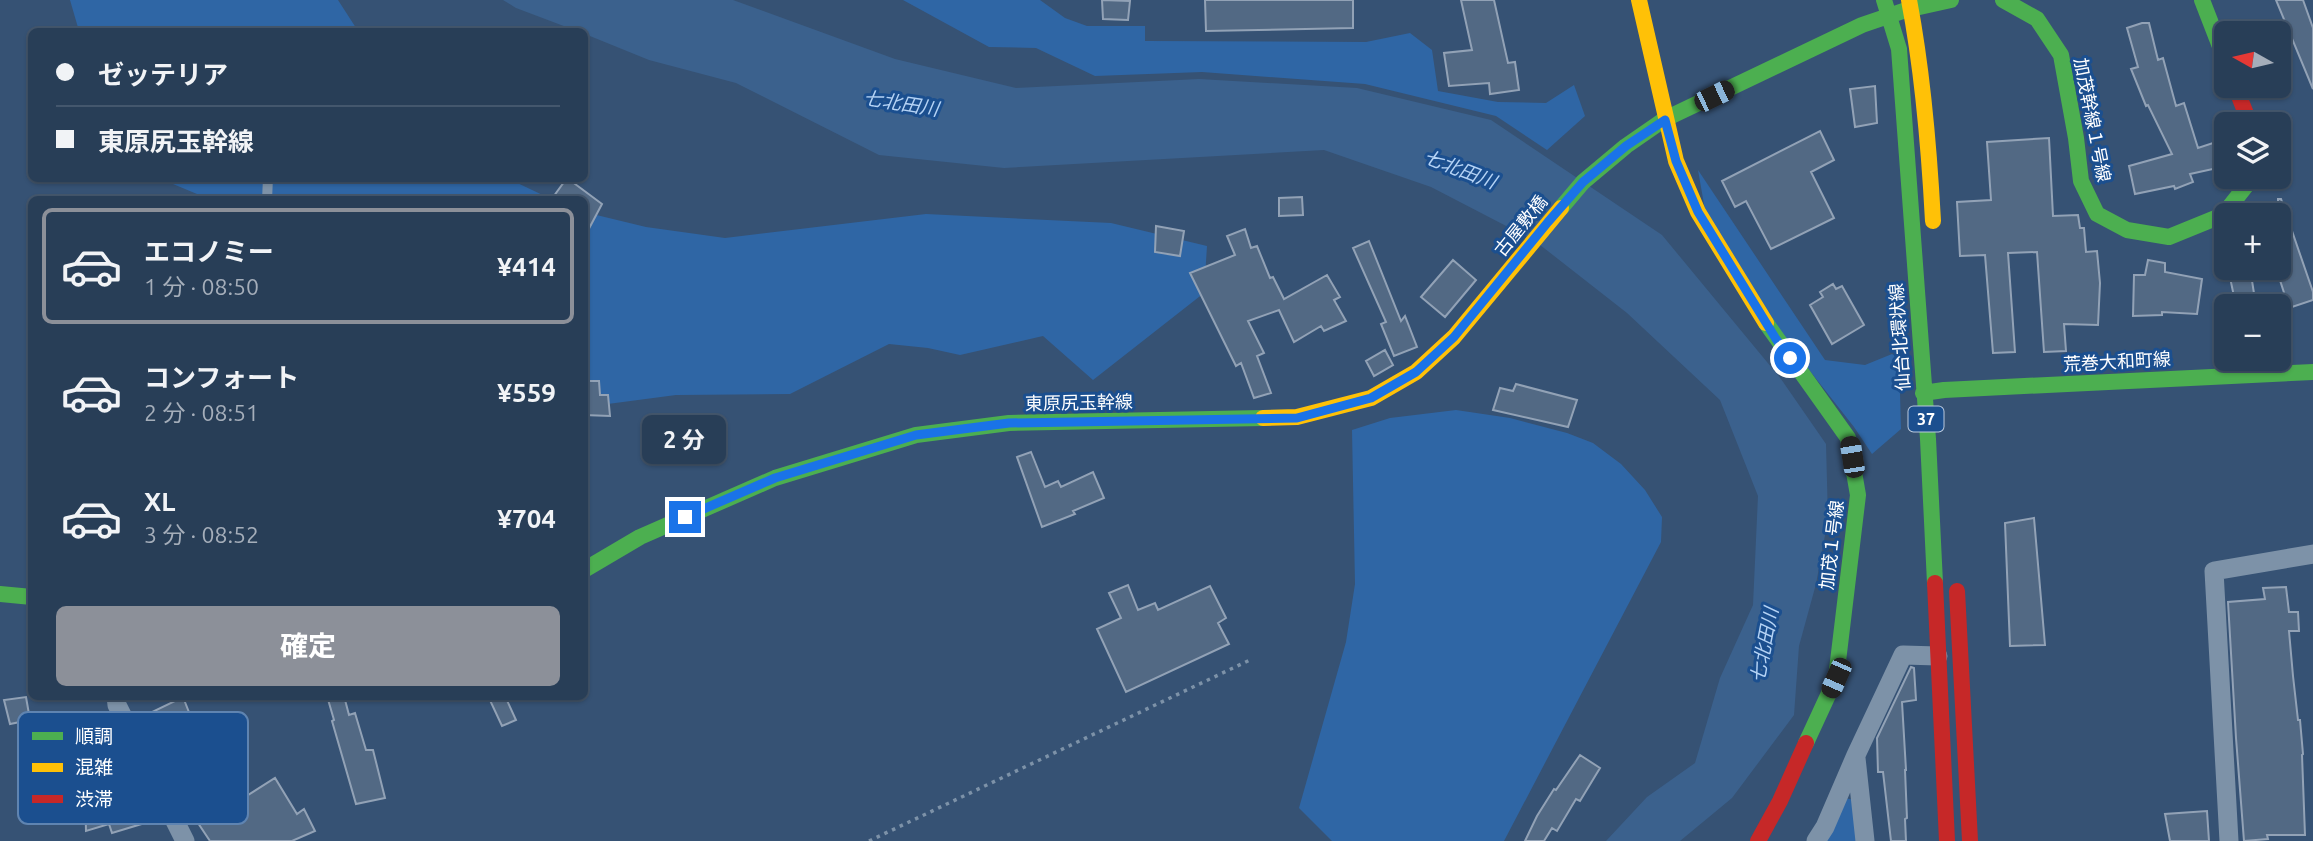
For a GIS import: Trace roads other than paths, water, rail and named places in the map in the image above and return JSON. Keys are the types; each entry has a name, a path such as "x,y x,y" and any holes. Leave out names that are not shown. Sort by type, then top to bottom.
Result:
{"street":[{"name":"加茂１号線","path":"1639,0 1676,161 1698,212 1776,339 1848,438 1858,495 1836,678 1780,801 1758,841"},
{"path":"1665,120 1886,7 1951,0"},
{"name":"加茂幹線１号線","path":"2003,0 2037,19 2061,55 2081,181 2097,214 2127,230 2169,237 2223,215 2243,189"},
{"path":"2202,0 2214,31"},
{"path":"1911,4 1929,139 1933,234"},
{"name":"仙台北環状線","path":"1886,7 1899,48 1928,439 1947,841"},
{"name":"古屋敷橋","path":"1507,273 1583,182 1626,146 1665,120"},
{"name":"東原尻玉幹線","path":"588,568 640,537 775,478 916,435 1009,423 1297,418 1371,398 1416,372 1454,337 1507,273"},
{"name":"荒巻大和町線","path":"1923,393 2313,372"},
{"path":"2229,841 2214,571 2313,554"},
{"path":"1956,570 1970,841"},
{"path":"0,594 28,597"},
{"path":"1816,841 1825,827 1903,655 1938,656"},
{"path":"1856,755 1865,841"},
{"path":"176,824 185,841"}],"water":[{"name":"七北田川","path":"503,0 733,0 895,59 1016,88 1199,79 1357,88 1491,120 1662,235 1781,379 1826,444 1828,519 1816,584 1799,646 1794,715 1732,798 1680,841 1606,841 1647,797 1695,763 1720,678 1753,605 1758,496 1720,400 1627,313 1535,241 1431,187 1324,150 1004,168 879,155 736,83 649,60 588,35 588,28 569,28 516,8"}]}
